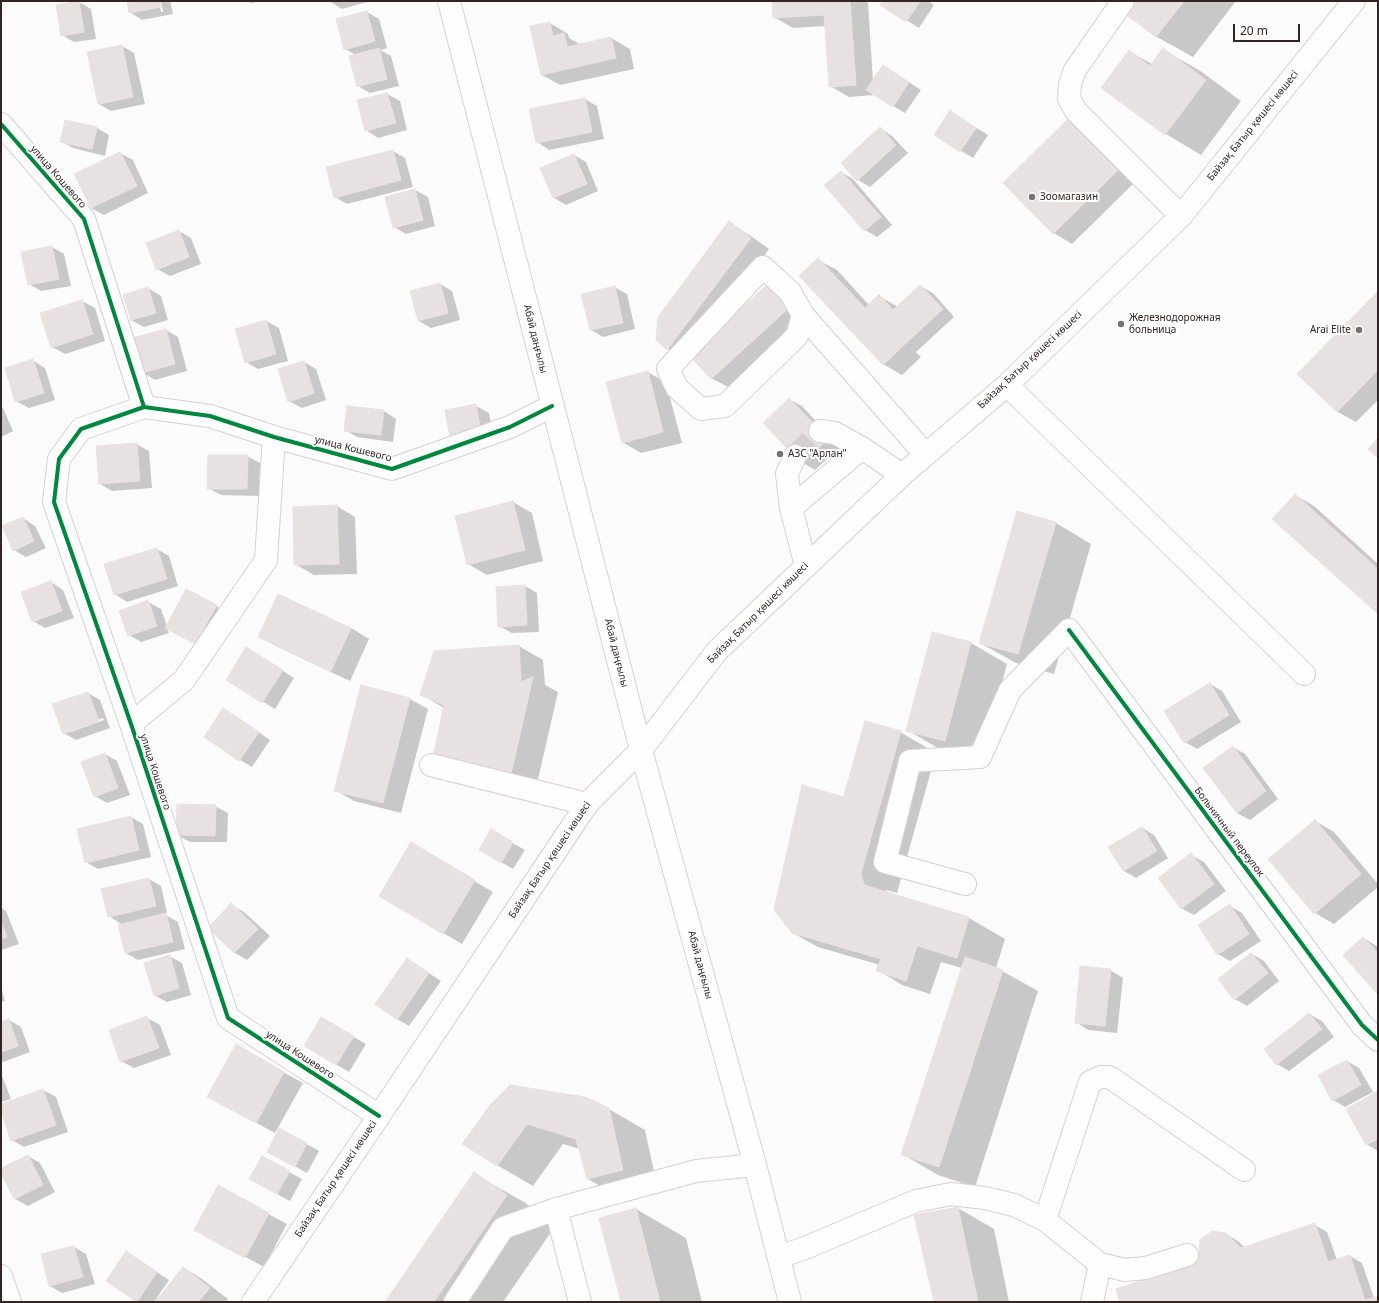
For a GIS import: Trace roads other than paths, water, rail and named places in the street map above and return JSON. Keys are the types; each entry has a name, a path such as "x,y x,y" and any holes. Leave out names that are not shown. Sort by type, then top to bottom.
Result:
{"main road":[{"name":"Абай даңғылы","path":"449,1 641,750 755,1165 790,1302"},
{"path":"1123,1 1075,70 1070,84 1070,99 1076,111 1181,216"},
{"name":"Байзақ Батыр қөшесі көшесі","path":"253,1302 587,804 641,750 717,651 902,475 1007,385 1181,216 1354,1"},
{"name":"улица Кошевого","path":"1,124 84,219 144,407"},
{"path":"803,316 797,336 725,406 701,409 677,388 668,369 763,267 790,292 803,316 925,454"},
{"path":"1007,385 1304,674"},
{"name":"улица Кошевого","path":"378,1116 228,1018 131,724 54,502 59,459 81,429 144,407 210,416 274,437 392,469 510,427 552,406"},
{"path":"820,431 835,433 862,448 902,475"},
{"name":"улица Кошевого","path":"131,724 184,680 266,560 274,437"},
{"path":"791,508 862,448"},
{"path":"794,456 787,474 791,508 806,566"},
{"name":"Больничный переулок","path":"965,884 885,862 910,761 980,757 1010,690 1069,630 1362,1025 1378,1040"},
{"path":"431,765 587,804"},
{"path":"1045,1220 1090,1082 1101,1077 1111,1078 1244,1170"},
{"path":"455,1302 503,1228 556,1209 696,1171 755,1165"},
{"path":"779,1257 805,1248 916,1201 951,1194 985,1198 1014,1206 1045,1220 1100,1264 1125,1270 1146,1268 1187,1255"},
{"path":"556,1209 580,1302"},
{"path":"1092,1302 1100,1264"},
{"path":"1,1276 10,1302"}],"tunnel":[{"path":"795,456 820,431"}],"place":[{"name":"Зоомагазин","path":"1032,197"},
{"name":"Железнодорожная больница","path":"1121,324"},
{"name":"Arai Elite","path":"1359,330"},
{"name":"АЗС \"Арлан\"","path":"780,454"}]}
